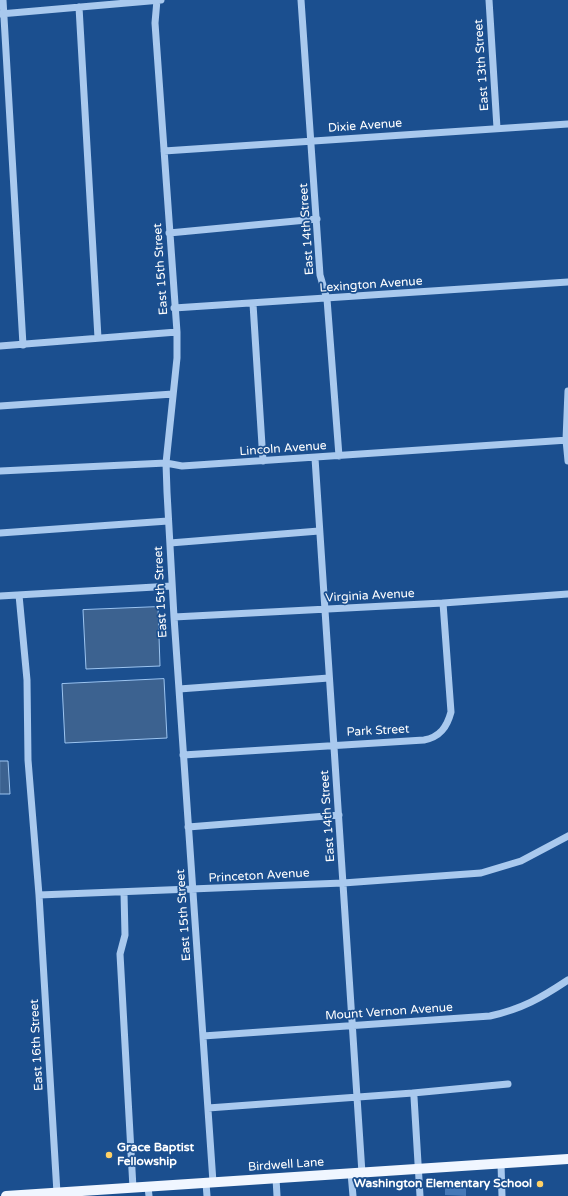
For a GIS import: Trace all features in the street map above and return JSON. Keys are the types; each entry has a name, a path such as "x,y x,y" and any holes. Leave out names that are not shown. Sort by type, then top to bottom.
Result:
{"main road":[{"name":"Birdwell Lane","path":"6,1196 56,1193 93,1193 133,1188 149,1191 210,1183 568,1159"}],"street":[{"path":"3,0 2,14 23,345"},
{"name":"East 15th Street","path":"157,0 155,23 174,308 177,332 173,394 166,463 168,521 208,1108 210,1183 207,1196"},
{"path":"2,14 83,4 161,0"},
{"name":"East 14th Street","path":"301,0 312,141 320,275 327,299 339,456"},
{"name":"East 13th Street","path":"489,0 497,128"},
{"path":"83,4 98,338"},
{"name":"Dixie Avenue","path":"164,151 568,124"},
{"path":"169,233 317,219"},
{"name":"Lexington Avenue","path":"174,308 253,304 568,282"},
{"path":"253,304 263,461"},
{"path":"0,346 177,332"},
{"path":"568,391 568,461"},
{"path":"0,406 173,394"},
{"name":"Lincoln Avenue","path":"0,471 166,463 182,466 567,440"},
{"name":"East 14th Street","path":"315,458 357,1096 357,1173 353,1196"},
{"path":"0,532 168,521"},
{"path":"170,543 320,531"},
{"path":"0,596 172,586"},
{"name":"Virginia Avenue","path":"174,617 324,610 568,594"},
{"name":"East 16th Street","path":"19,595 27,680 28,760 39,895 56,1193"},
{"name":"Park Street","path":"183,754 424,740 432,738 442,731 451,712 443,603"},
{"path":"179,689 329,678"},
{"path":"188,827 339,814"},
{"name":"Princeton Avenue","path":"39,895 124,893 343,883 481,873 521,861 568,836"},
{"path":"124,893 125,935 120,954 133,1188"},
{"name":"Mount Vernon Avenue","path":"203,1036 490,1016 514,1011 537,1001 568,980"},
{"path":"208,1108 508,1084"},
{"path":"413,1092 420,1196"},
{"path":"501,1164 502,1196"},
{"path":"276,1178 277,1196"}],"water":[{"path":"158,607 160,666 86,669 83,610"},
{"path":"164,679 167,738 65,743 62,684"},
{"path":"0,761 8,761 10,794 0,794"}],"building":[{"path":"456,1183 456,1187 466,1187 466,1196 445,1195 445,1184"}],"place":[{"name":"Grace Baptist Fellowship","path":"109,1155"},
{"name":"Washington Elementary School","path":"540,1184"}]}
